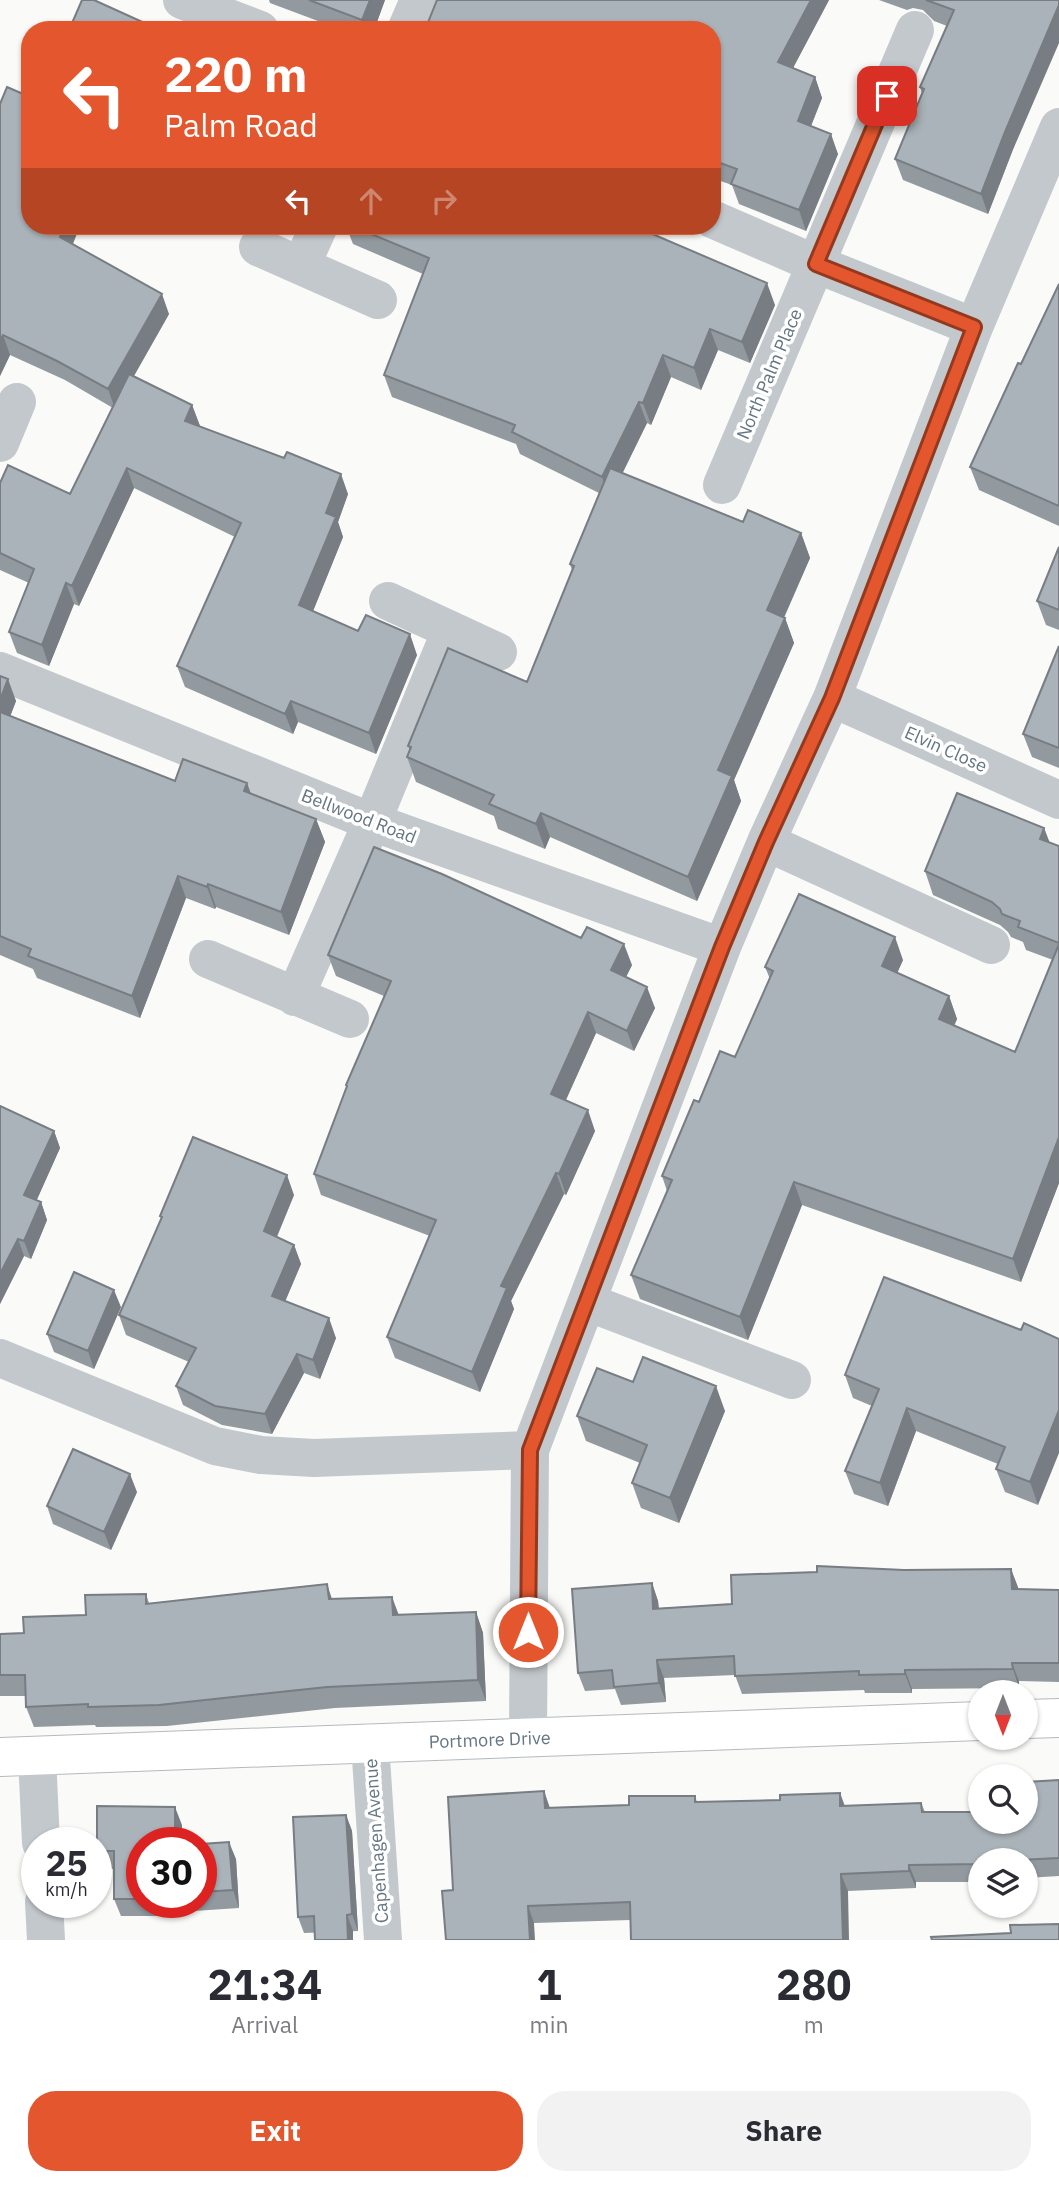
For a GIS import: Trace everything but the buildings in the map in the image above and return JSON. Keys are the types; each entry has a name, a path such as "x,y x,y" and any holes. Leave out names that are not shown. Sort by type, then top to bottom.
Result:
{"street":[{"path":"182,0 237,21"},
{"path":"409,21 419,0"},
{"name":"North Palm Place","path":"722,485 915,30"},
{"path":"528,1737 530,1450 722,947 766,842 832,698 974,327 1059,127"},
{"path":"721,223 974,327"},
{"path":"301,266 315,235"},
{"path":"257,247 378,300"},
{"path":"0,443 17,401"},
{"path":"388,601 498,652"},
{"path":"295,996 372,822 451,630"},
{"name":"Bellwood Road","path":"0,671 372,822 722,947"},
{"name":"Elvin Close","path":"832,698 1059,800"},
{"path":"766,842 991,945"},
{"path":"208,959 350,1019"},
{"path":"587,1302 792,1380"},
{"path":"0,1358 215,1446 261,1455 314,1458 530,1450"},
{"path":"1038,1719 1059,1718"},
{"name":"Portmore Drive","path":"18,1757 968,1721"},
{"name":"Capenhagen Avenue","path":"370,1743 383,1940"},
{"path":"18,1757 37,1827"},
{"path":"45,1918 46,1940"}],"route":[{"path":"528,1632 530,1450 722,947 766,842 832,698 974,327 816,264 887,96"}]}
